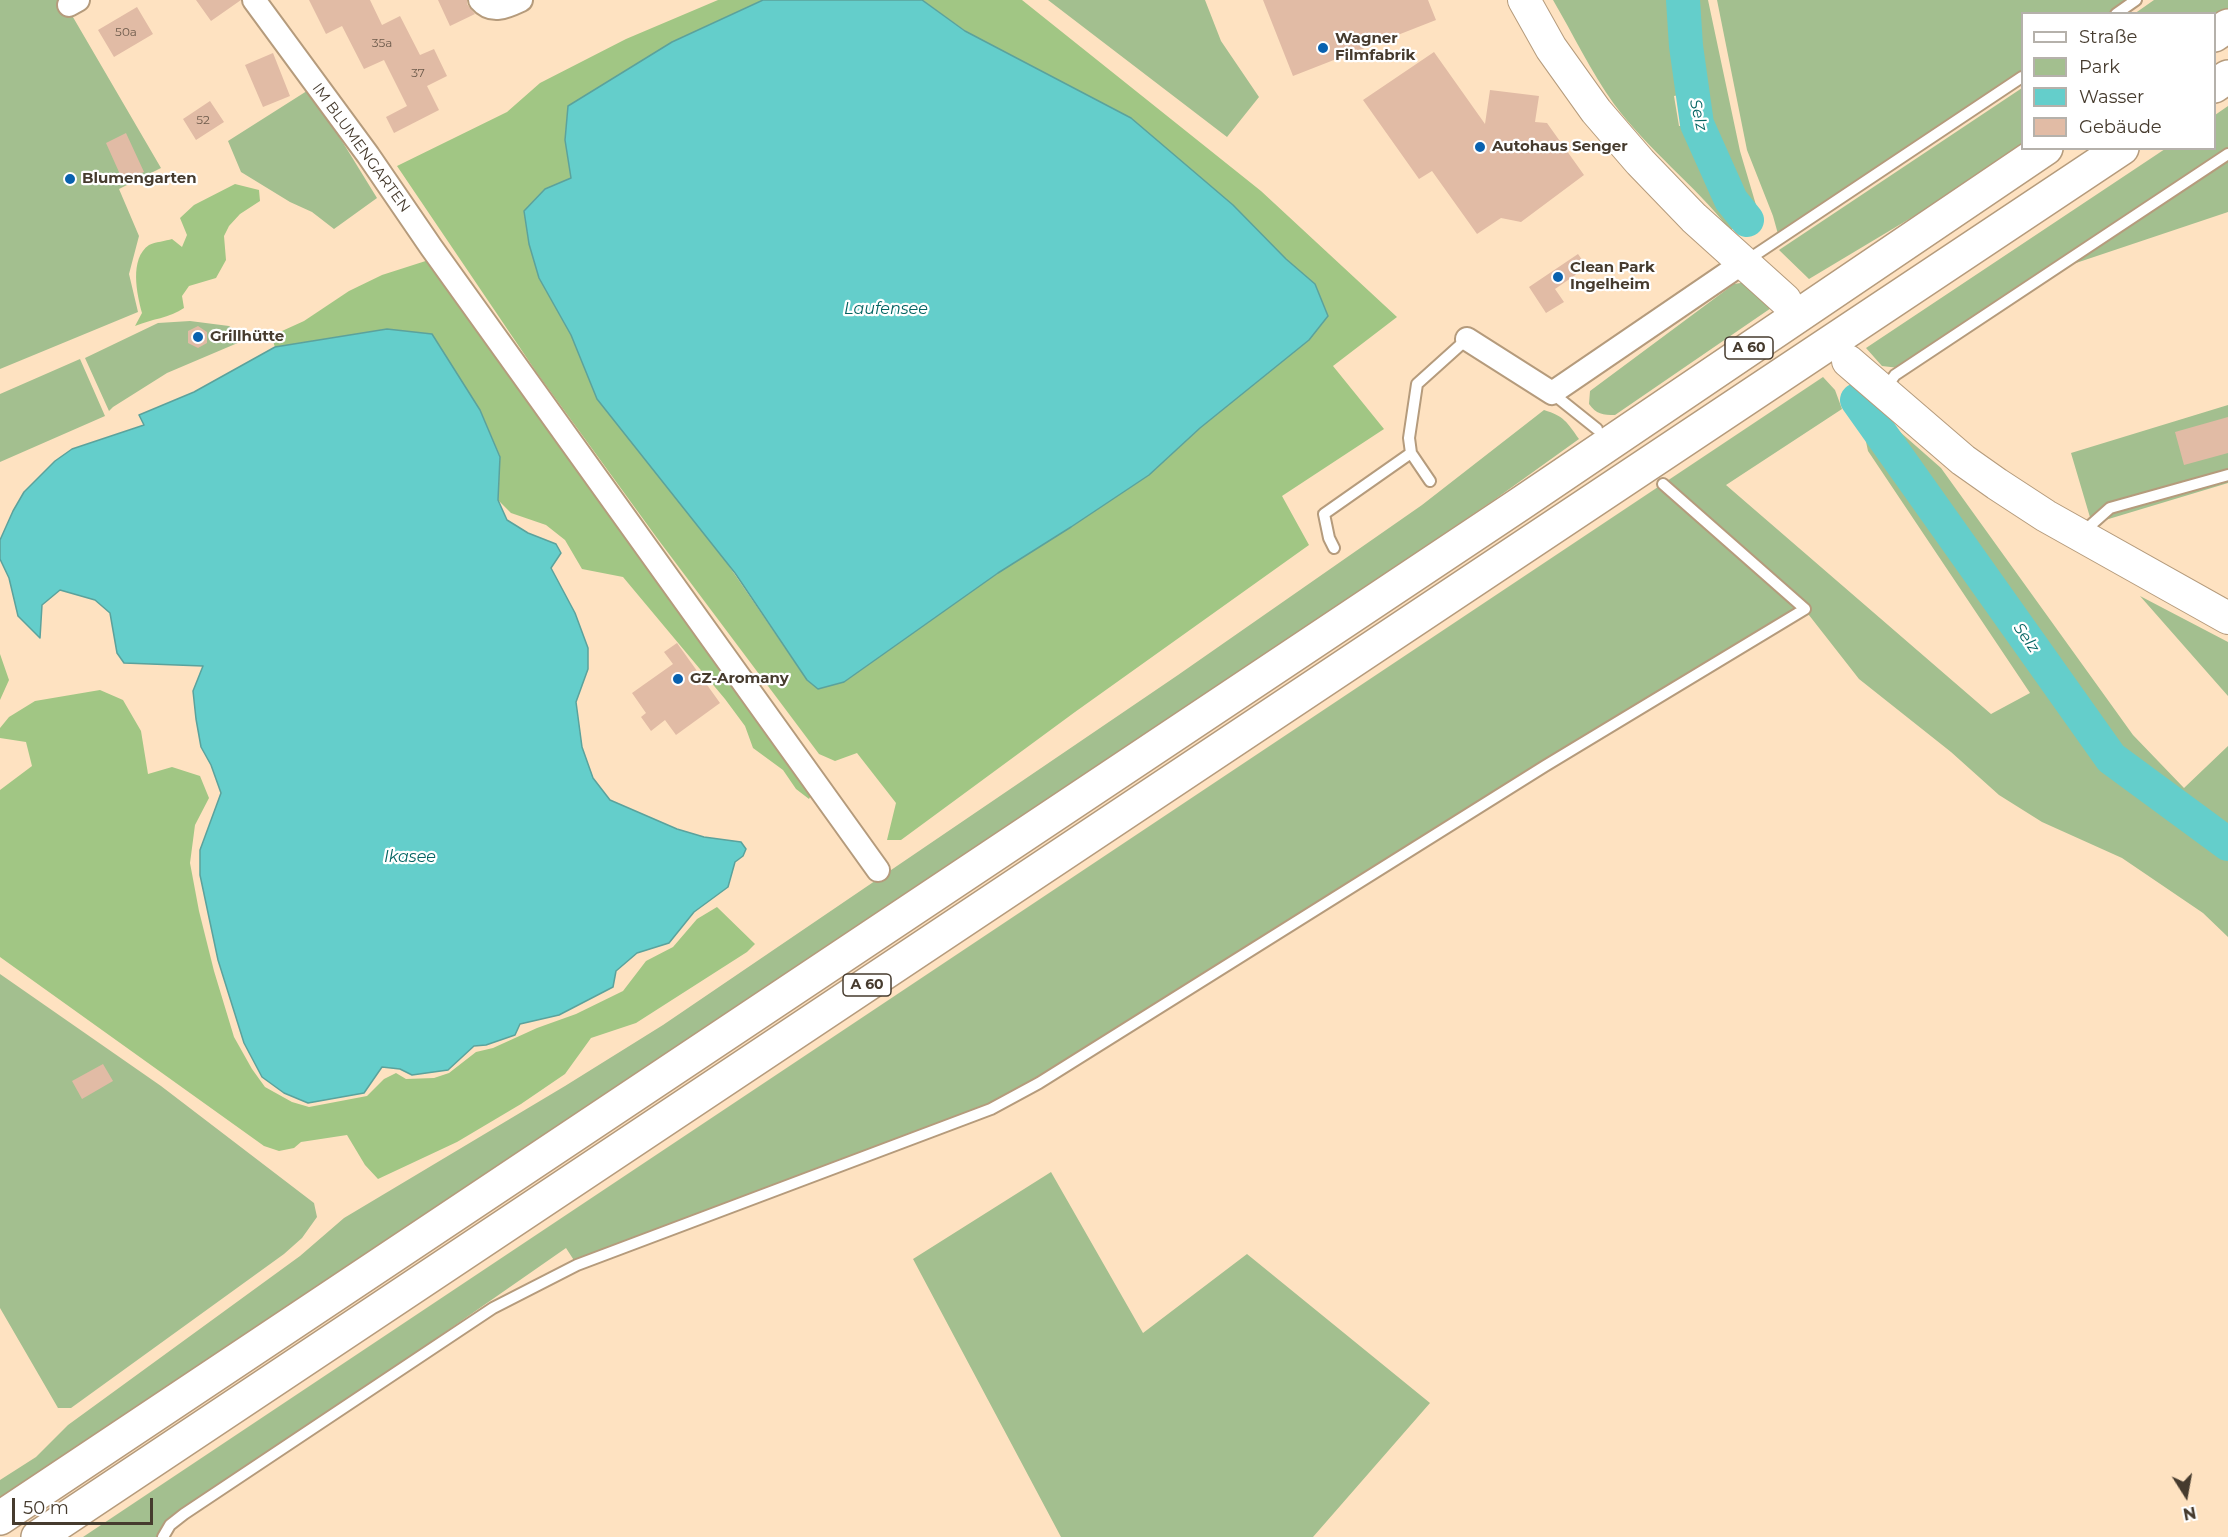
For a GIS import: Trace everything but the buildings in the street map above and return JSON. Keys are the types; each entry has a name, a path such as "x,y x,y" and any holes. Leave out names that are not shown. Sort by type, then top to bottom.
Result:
{"highway":[{"name":"A 60","path":"0,1518 1520,504 2043,150"},
{"name":"A 60","path":"38,1537 2119,150"}],"main road":[{"path":"1524,0 1551,48 1596,111 1640,162 1694,219 1785,300"},
{"path":"1848,361 1963,460 2046,516 2228,618"}],"street":[{"name":"IM BLUMENGARTEN","path":"254,0 368,155 878,870"},
{"path":"480,0 490,8 496,9 521,0"},
{"path":"1467,339 1552,393 1744,262"}],"lane":[{"path":"2119,12 2136,0"},
{"path":"1744,262 2021,78"},
{"path":"1883,391 1895,375 2228,154"},
{"path":"1430,481 1411,453 1408,438 1417,384 1467,339"},
{"path":"1552,393 1597,429"},
{"path":"1334,548 1329,538 1324,514 1411,453"},
{"path":"2085,538 2092,524 2110,508 2228,475"},
{"path":"163,1537 170,1525 184,1514 493,1308 577,1265 991,1109 1039,1083 1545,766 1804,609 1663,484"}],"green space":[{"name":"Blumengarten","path":"0,0 63,0 161,168 119,189 139,236 129,274 138,312 0,369"},
{"path":"718,0 763,0 672,42 568,106 565,140 571,178 545,189 524,211 529,244 539,278 571,335 807,680 844,682 998,573 1149,475 1200,428 1309,340 1328,316 1315,284 1286,259 922,0 1022,0 1261,191 1397,317 1333,366 1384,429 1282,496 1309,545 901,840 887,840 896,803 857,753 835,761 819,754 537,373 397,166 507,112 540,83 626,39"},
{"path":"1048,0 1205,0 1221,41 1259,97 1227,137"},
{"path":"1553,0 1708,0 1740,151 1756,205 1753,219 1730,230 1627,121 1590,66","holes":["1698,91 1706,125 1679,126 1674,96"]},
{"path":"1717,0 2133,0 2115,12 2021,12 2021,74 1778,234 1747,150"},
{"path":"2154,0 2228,0 2228,8 2216,16 2216,12 2137,12"},
{"path":"310,89 377,198 334,229 312,212 290,202 241,172 228,141"},
{"path":"2021,89 2021,148 1971,182 1809,279 1779,250"},
{"path":"2228,106 2228,148 1899,368 1882,366 1866,348 2163,150 2216,150 2216,114"},
{"path":"2228,160 2228,212 2073,264"},
{"path":"235,184 259,190 260,201 240,214 229,226 224,236 226,260 216,278 189,286 182,296 184,308 179,311 135,326 142,313 136,277 143,251 151,244 172,239 182,247 187,235 180,218 194,205"},
{"path":"435,258 815,788 809,799 796,789 783,770 753,748 745,726 725,699 623,577 582,569 565,540 546,525 511,513 498,500 500,456 480,410 432,334 387,329 275,347 271,336 304,321 349,291 382,275"},
{"path":"1747,282 1774,306 1615,415 1600,413 1589,404 1590,391 1734,284"},
{"path":"190,321 229,326 247,339 167,373 109,411 85,358 158,323"},
{"path":"80,359 105,416 0,462 0,394"},
{"path":"1823,377 1835,390 1842,409 1726,485 1991,714 2030,693 1868,451 1857,400 1866,402 1941,468 2133,735 2184,788 2228,746 2228,937 2203,913 2122,858 2042,822 1999,795 1951,752 1859,679 1805,610 991,1109 577,1265 566,1248 184,1514 163,1537 83,1537"},
{"path":"2228,405 2228,483 2092,524 2071,453"},
{"path":"1544,410 1564,420 1579,439 1494,500 898,902 0,1502 0,1480 36,1457 68,1425 300,1256 344,1218 663,1025 1178,675 1422,505"},
{"path":"2140,596 2228,642 2228,696"},
{"path":"0,654 9,680 0,700"},
{"path":"100,690 123,700 141,731 148,774 172,767 200,776 209,798 195,825 190,863 214,971 234,1037 252,1069 265,1087 292,1102 309,1107 367,1096 384,1079 396,1073 406,1079 434,1078 449,1073 476,1052 493,1048 537,1028 576,1014 623,991 646,961 673,947 697,919 717,907 755,944 747,952 636,1023 591,1038 565,1074 521,1104 457,1142 378,1179 365,1165 347,1135 301,1142 294,1148 279,1151 264,1146 0,957 0,790 32,766 26,742 0,738 0,728 9,717 35,701"},
{"path":"0,974 161,1086 314,1203 317,1217 302,1238 284,1254 71,1408 58,1408 0,1308"},
{"path":"1051,1172 1143,1333 1247,1254 1430,1403 1313,1537 1061,1537 913,1259"}],"water":[{"name":"Laufensee","path":"763,0 922,0 965,31 1131,118 1233,205 1286,259 1315,284 1328,316 1309,340 1200,428 1149,475 998,573 844,682 818,689 807,680 735,573 597,399 571,335 539,278 529,244 524,211 545,189 571,178 565,140 568,106 672,42"},
{"name":"Ikasee","path":"387,329 432,334 480,410 500,457 498,500 507,520 528,533 556,544 561,553 551,568 575,613 588,648 588,669 576,702 582,747 593,778 610,800 677,829 704,837 741,842 746,849 743,856 735,862 728,887 694,912 669,943 637,953 616,971 613,987 559,1015 520,1024 515,1035 486,1045 474,1046 448,1070 412,1075 400,1069 382,1067 364,1093 308,1103 284,1093 262,1077 244,1043 218,960 200,875 200,850 221,793 211,765 201,747 196,719 193,691 203,666 124,663 117,653 110,613 95,600 60,590 42,605 40,638 18,616 9,578 0,559 0,540 24,492 55,461 72,449 144,425 139,415 194,392 275,347"}],"waterway":[{"name":"Selz","path":"1683,0 1686,46 1697,124 1731,200 1747,220"},
{"name":"Selz","path":"1857,400 2111,758 2228,844"}],"place":[{"name":"Wagner Filmfabrik","path":"1323,48"},
{"name":"Autohaus Senger","path":"1480,147"},
{"name":"Blumengarten","path":"70,179"},
{"name":"Clean Park Ingelheim","path":"1558,277"},
{"name":"Grillhütte","path":"198,337"},
{"name":"GZ-Aromany","path":"678,679"}]}
